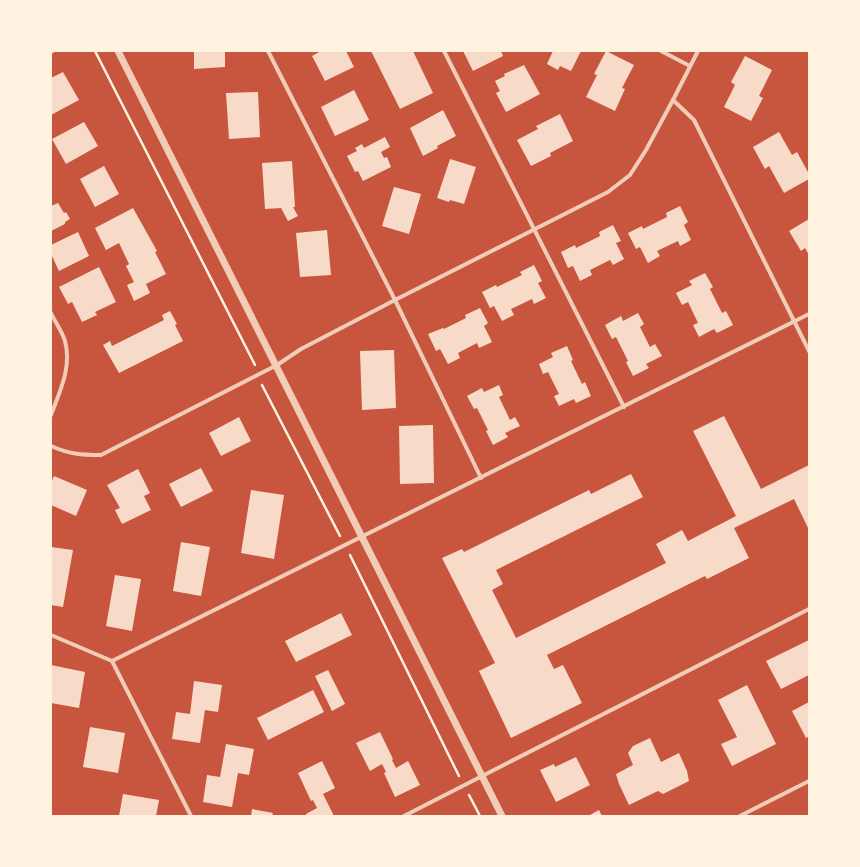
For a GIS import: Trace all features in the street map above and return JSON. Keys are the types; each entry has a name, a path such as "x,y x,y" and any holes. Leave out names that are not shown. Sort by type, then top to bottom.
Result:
{"street":[{"path":"118,51 277,365 502,816"},
{"path":"268,51 395,300 481,478"},
{"path":"444,51 624,407"},
{"path":"661,51 690,66"},
{"path":"51,446 63,452 81,455 100,455 277,365 301,349 395,300 608,192 630,175 646,150 674,100 698,51"},
{"path":"674,100 694,120 809,351"},
{"path":"51,313 64,339 68,356 65,377 51,415"},
{"path":"112,661 809,314"},
{"path":"404,816 809,609"},
{"path":"51,635 112,661 192,816"},
{"path":"740,816 809,781"}],"path":[{"path":"95,51 259,374 262,388 345,545 480,816"}],"building":[{"path":"194,51 225,51 225,67 194,69"},
{"path":"321,51 346,51 354,67 325,81 312,56"},
{"path":"371,51 413,51 433,93 400,109"},
{"path":"463,51 501,51 503,56 473,71"},
{"path":"553,51 581,51 571,71 560,66 558,70 547,64"},
{"path":"606,51 634,65 622,88 625,89 615,111 586,97 597,75 594,74"},
{"path":"745,56 772,70 759,96 763,98 751,121 724,107 735,85 731,82"},
{"path":"524,65 540,94 506,112 496,93 500,91 495,81 505,76 504,74"},
{"path":"63,72 79,100 51,115 51,78"},
{"path":"354,90 369,120 335,136 321,107"},
{"path":"258,92 260,137 229,139 226,93"},
{"path":"443,110 456,136 437,146 438,148 423,156 410,128"},
{"path":"560,114 573,141 550,153 551,156 531,166 517,140 538,129 536,126"},
{"path":"84,122 98,146 66,164 52,139"},
{"path":"779,132 792,155 797,152 809,174 809,179 784,193 769,166 765,169 753,147"},
{"path":"385,137 390,147 381,152 384,158 387,157 391,167 363,181 358,171 355,172 347,156 357,151 355,148 362,144 364,148"},
{"path":"450,159 476,167 464,204 450,200 449,202 437,198"},
{"path":"292,161 295,207 293,207 298,216 288,221 281,208 265,209 262,163"},
{"path":"104,166 119,194 95,207 80,179"},
{"path":"394,187 421,194 409,234 382,226"},
{"path":"58,203 70,219 65,222 65,224 51,231 51,206"},
{"path":"680,206 688,222 684,225 691,240 680,246 678,241 657,251 660,256 648,263 640,247 636,249 628,233 642,226 643,229 667,217 666,213"},
{"path":"133,208 157,251 155,252 166,274 146,284 150,293 134,301 127,285 134,282 126,266 129,264 119,243 106,250 95,228"},
{"path":"809,219 809,255 805,248 801,251 789,231"},
{"path":"613,225 621,241 616,243 624,259 613,265 610,260 590,270 592,275 580,281 573,266 568,268 561,252 575,245 576,248 600,236 599,232"},
{"path":"327,230 331,275 300,277 296,233"},
{"path":"78,232 89,256 59,271 51,254 51,245"},
{"path":"534,265 542,281 538,283 546,298 534,304 532,299 511,309 514,315 502,321 494,306 490,308 482,292 496,285 497,287 522,275 520,272"},
{"path":"99,267 116,302 95,312 97,315 82,322 72,302 68,304 59,287"},
{"path":"705,273 713,287 710,289 722,313 726,311 733,325 717,333 714,329 699,337 693,325 698,323 688,302 682,305 676,293 692,285 689,281"},
{"path":"480,308 488,323 484,326 492,342 479,348 477,343 458,353 460,358 448,364 440,349 436,351 428,334 443,328 444,329 466,318 465,315"},
{"path":"170,311 177,324 175,325 183,341 119,373 103,345 110,341 112,346 164,320 162,315"},
{"path":"638,313 644,324 640,327 650,347 655,344 662,356 646,364 649,368 633,376 626,362 628,361 616,337 612,339 605,325 621,316 623,321"},
{"path":"567,346 573,360 571,361 582,384 585,382 591,396 576,403 574,399 559,406 554,396 559,394 548,372 543,374 539,364 553,357 551,353"},
{"path":"394,350 396,408 362,410 360,351"},
{"path":"499,385 503,395 499,397 510,420 515,417 520,426 505,433 508,437 493,445 486,431 488,430 477,408 474,409 467,396 482,388 484,392"},
{"path":"724,416 761,489 809,465 809,530 794,499 734,528 749,558 707,579 705,576 547,655 554,669 563,665 582,703 511,738 479,671 495,663 442,558 462,549 464,552 589,490 591,494 631,474 643,497 496,570 503,584 492,590 516,638 666,563 656,544 682,530 688,541 736,516 693,431"},
{"path":"239,417 251,441 221,456 209,433"},
{"path":"433,425 434,483 400,484 399,426"},
{"path":"201,468 213,491 181,507 169,484"},
{"path":"138,469 150,493 144,496 151,510 122,524 115,510 120,508 107,485"},
{"path":"54,476 87,490 76,516 51,505 51,483"},
{"path":"251,490 284,495 274,559 241,553"},
{"path":"181,542 210,547 201,596 173,591"},
{"path":"51,547 73,550 63,607 51,605"},
{"path":"115,575 141,579 132,631 106,626"},
{"path":"341,613 352,635 296,662 285,641"},
{"path":"809,640 809,675 781,689 766,661"},
{"path":"51,665 85,672 79,708 51,703"},
{"path":"328,670 345,704 332,711 315,676"},
{"path":"194,681 222,685 218,712 205,710 200,743 172,739 176,712 190,714"},
{"path":"747,685 776,744 732,766 721,744 737,737 718,700"},
{"path":"313,690 324,712 268,740 257,718"},
{"path":"809,702 809,736 806,738 792,711"},
{"path":"90,727 125,733 118,773 83,767"},
{"path":"380,732 396,768 408,761 420,785 395,797 384,773 386,772 382,764 370,771 356,743"},
{"path":"650,738 661,762 679,753 687,771 689,781 663,794 658,791 629,805 616,774 633,765 628,753 633,746"},
{"path":"226,744 254,749 249,775 238,773 232,807 203,802 207,775 220,777"},
{"path":"576,757 590,785 556,802 540,770 554,764 555,767"},
{"path":"322,761 335,788 323,794 334,816 307,816 306,814 317,808 313,800 311,801 298,773"},
{"path":"123,794 159,800 156,816 119,816"},
{"path":"252,809 273,813 272,816 251,816"},
{"path":"599,810 602,816 588,816"}]}
